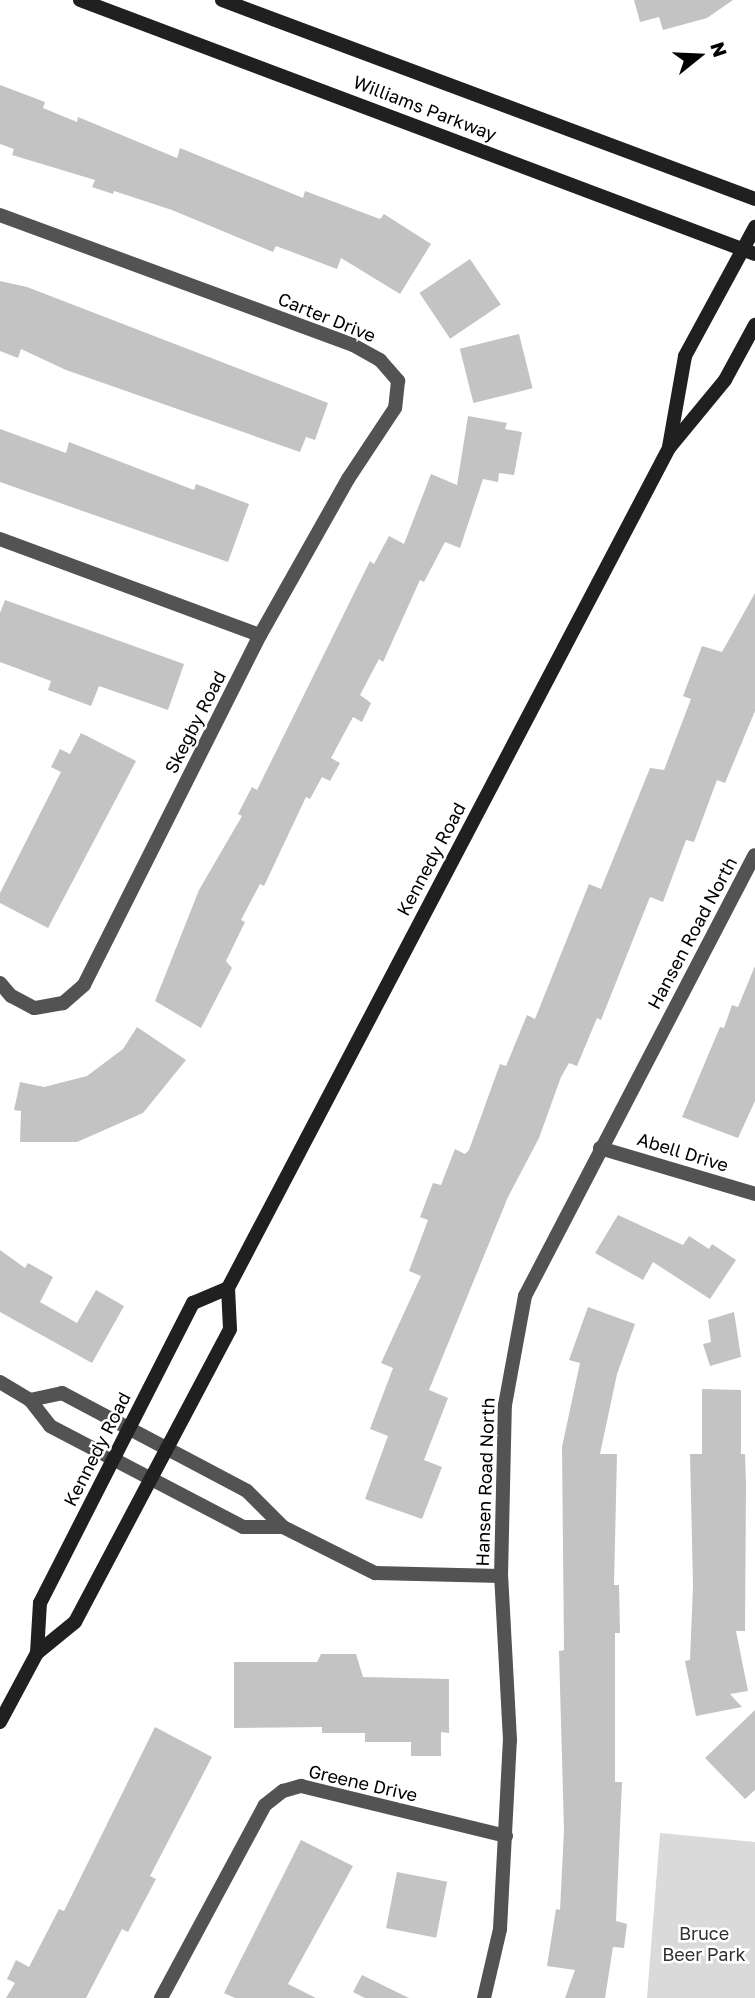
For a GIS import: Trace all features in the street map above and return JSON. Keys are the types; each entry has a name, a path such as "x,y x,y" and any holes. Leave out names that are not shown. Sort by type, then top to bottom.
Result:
{"main road":[{"name":"Williams Parkway","path":"80,0 749,251"},
{"name":"Williams Parkway","path":"222,0 755,199"},
{"path":"668,448 685,356 749,251 755,228"},
{"path":"668,448 725,380 755,325"},
{"name":"Kennedy Road","path":"0,1722 37,1653 75,1622 230,1329 228,1288 668,448"},
{"name":"Kennedy Road","path":"37,1653 40,1604 193,1303 228,1288"}],"street":[{"name":"Carter Drive","path":"0,215 353,345 380,360 398,381 395,408 380,435 348,479 260,635"},
{"path":"0,540 260,635"},
{"name":"Skegby Road","path":"0,983 11,996 34,1008 63,1003 84,985 260,635"},
{"name":"Hansen Road North","path":"484,1998 500,1929 510,1740 501,1576 505,1405 525,1296 755,855"},
{"name":"Abell Drive","path":"600,1148 755,1194"},
{"path":"0,1382 30,1399 50,1426 243,1527 283,1527"},
{"path":"30,1399 62,1393 247,1491 283,1527 375,1573 501,1576"},
{"name":"Greene Drive","path":"161,1998 265,1804 283,1791 301,1786 506,1836"}],"green space":[{"name":"Bruce Beer Park","path":"660,1833 755,1842 755,1998 647,1998"}],"building":[{"path":"634,0 733,0 707,18 663,30 659,17 640,22"},
{"path":"0,85 45,102 43,108 77,122 78,117 177,158 180,148 303,198 305,191 380,219 384,214 431,244 400,294 341,258 337,269 276,246 273,252 172,210 114,191 113,194 92,187 95,180 12,155 14,149 0,144"},
{"path":"470,259 501,305 450,339 419,293"},
{"path":"0,281 27,287 328,403 315,440 306,437 300,452 66,370 21,349 18,358 0,351"},
{"path":"519,334 533,388 473,403 460,349"},
{"path":"468,416 507,423 505,429 522,432 514,475 499,473 498,482 483,479 460,548 445,542 424,582 420,580 383,662 379,659 360,695 371,703 362,722 353,717 331,758 340,763 330,781 322,777 310,799 306,797 264,886 260,884 241,920 245,922 226,961 232,968 201,1028 155,1001 199,890 242,816 238,814 252,787 257,790 370,561 374,564 389,536 404,544 431,474 457,485"},
{"path":"0,429 66,453 69,442 194,490 196,484 249,504 228,562 0,482"},
{"path":"755,593 755,711 725,783 717,780 694,842 686,840 663,902 650,897 601,1020 597,1018 577,1066 569,1063 561,1077 539,1138 508,1197 429,1390 448,1398 424,1460 442,1467 422,1519 365,1499 388,1436 370,1429 393,1368 381,1363 421,1276 409,1271 428,1220 420,1217 433,1183 441,1185 455,1149 465,1154 469,1150 500,1064 506,1066 527,1015 535,1019 589,884 601,889 650,768 664,770 691,699 683,696 702,646 722,652"},
{"path":"5,600 184,664 168,710 99,686 91,706 48,690 51,681 0,662 0,613"},
{"path":"81,733 136,761 48,928 0,903 0,893 61,772 51,767 60,749 70,754"},
{"path":"755,966 755,1101 738,1138 682,1117 720,1027 724,1028 732,1005 738,1007"},
{"path":"137,1027 186,1060 143,1113 77,1142 20,1142 21,1111 14,1110 20,1082 44,1087 87,1076 123,1049"},
{"path":"618,1215 683,1245 689,1236 709,1249 712,1244 736,1260 710,1299 653,1262 643,1280 595,1253"},
{"path":"0,1250 25,1268 28,1263 53,1277 40,1302 77,1323 96,1290 124,1306 92,1363 0,1312"},
{"path":"588,1307 635,1324 617,1374 600,1454 617,1454 614,1585 619,1585 620,1633 615,1633 615,1782 622,1782 616,1921 627,1924 624,1948 613,1947 605,1998 565,1998 575,1970 547,1966 556,1909 560,1910 564,1830 559,1651 564,1650 562,1447 580,1363 569,1360"},
{"path":"734,1312 741,1357 710,1366 703,1344 711,1342 708,1320"},
{"path":"702,1389 741,1390 741,1454 745,1454 746,1484 745,1631 736,1631 748,1691 730,1694 742,1707 696,1716 685,1661 690,1660 693,1586 690,1454 702,1454"},
{"path":"321,1654 356,1654 363,1677 449,1679 449,1733 441,1732 441,1756 411,1756 411,1742 365,1742 365,1733 322,1733 322,1727 234,1728 234,1662 317,1662"},
{"path":"755,1710 755,1790 745,1799 705,1758"},
{"path":"155,1727 212,1757 150,1876 156,1879 128,1932 122,1929 86,1998 6,1998 15,1983 7,1979 16,1960 29,1967 59,1909 64,1911"},
{"path":"301,1840 353,1866 288,1984 316,1998 235,1998 224,1993"},
{"path":"397,1872 447,1882 436,1938 386,1928"},
{"path":"362,1975 409,1998 365,1998 353,1992"}]}
